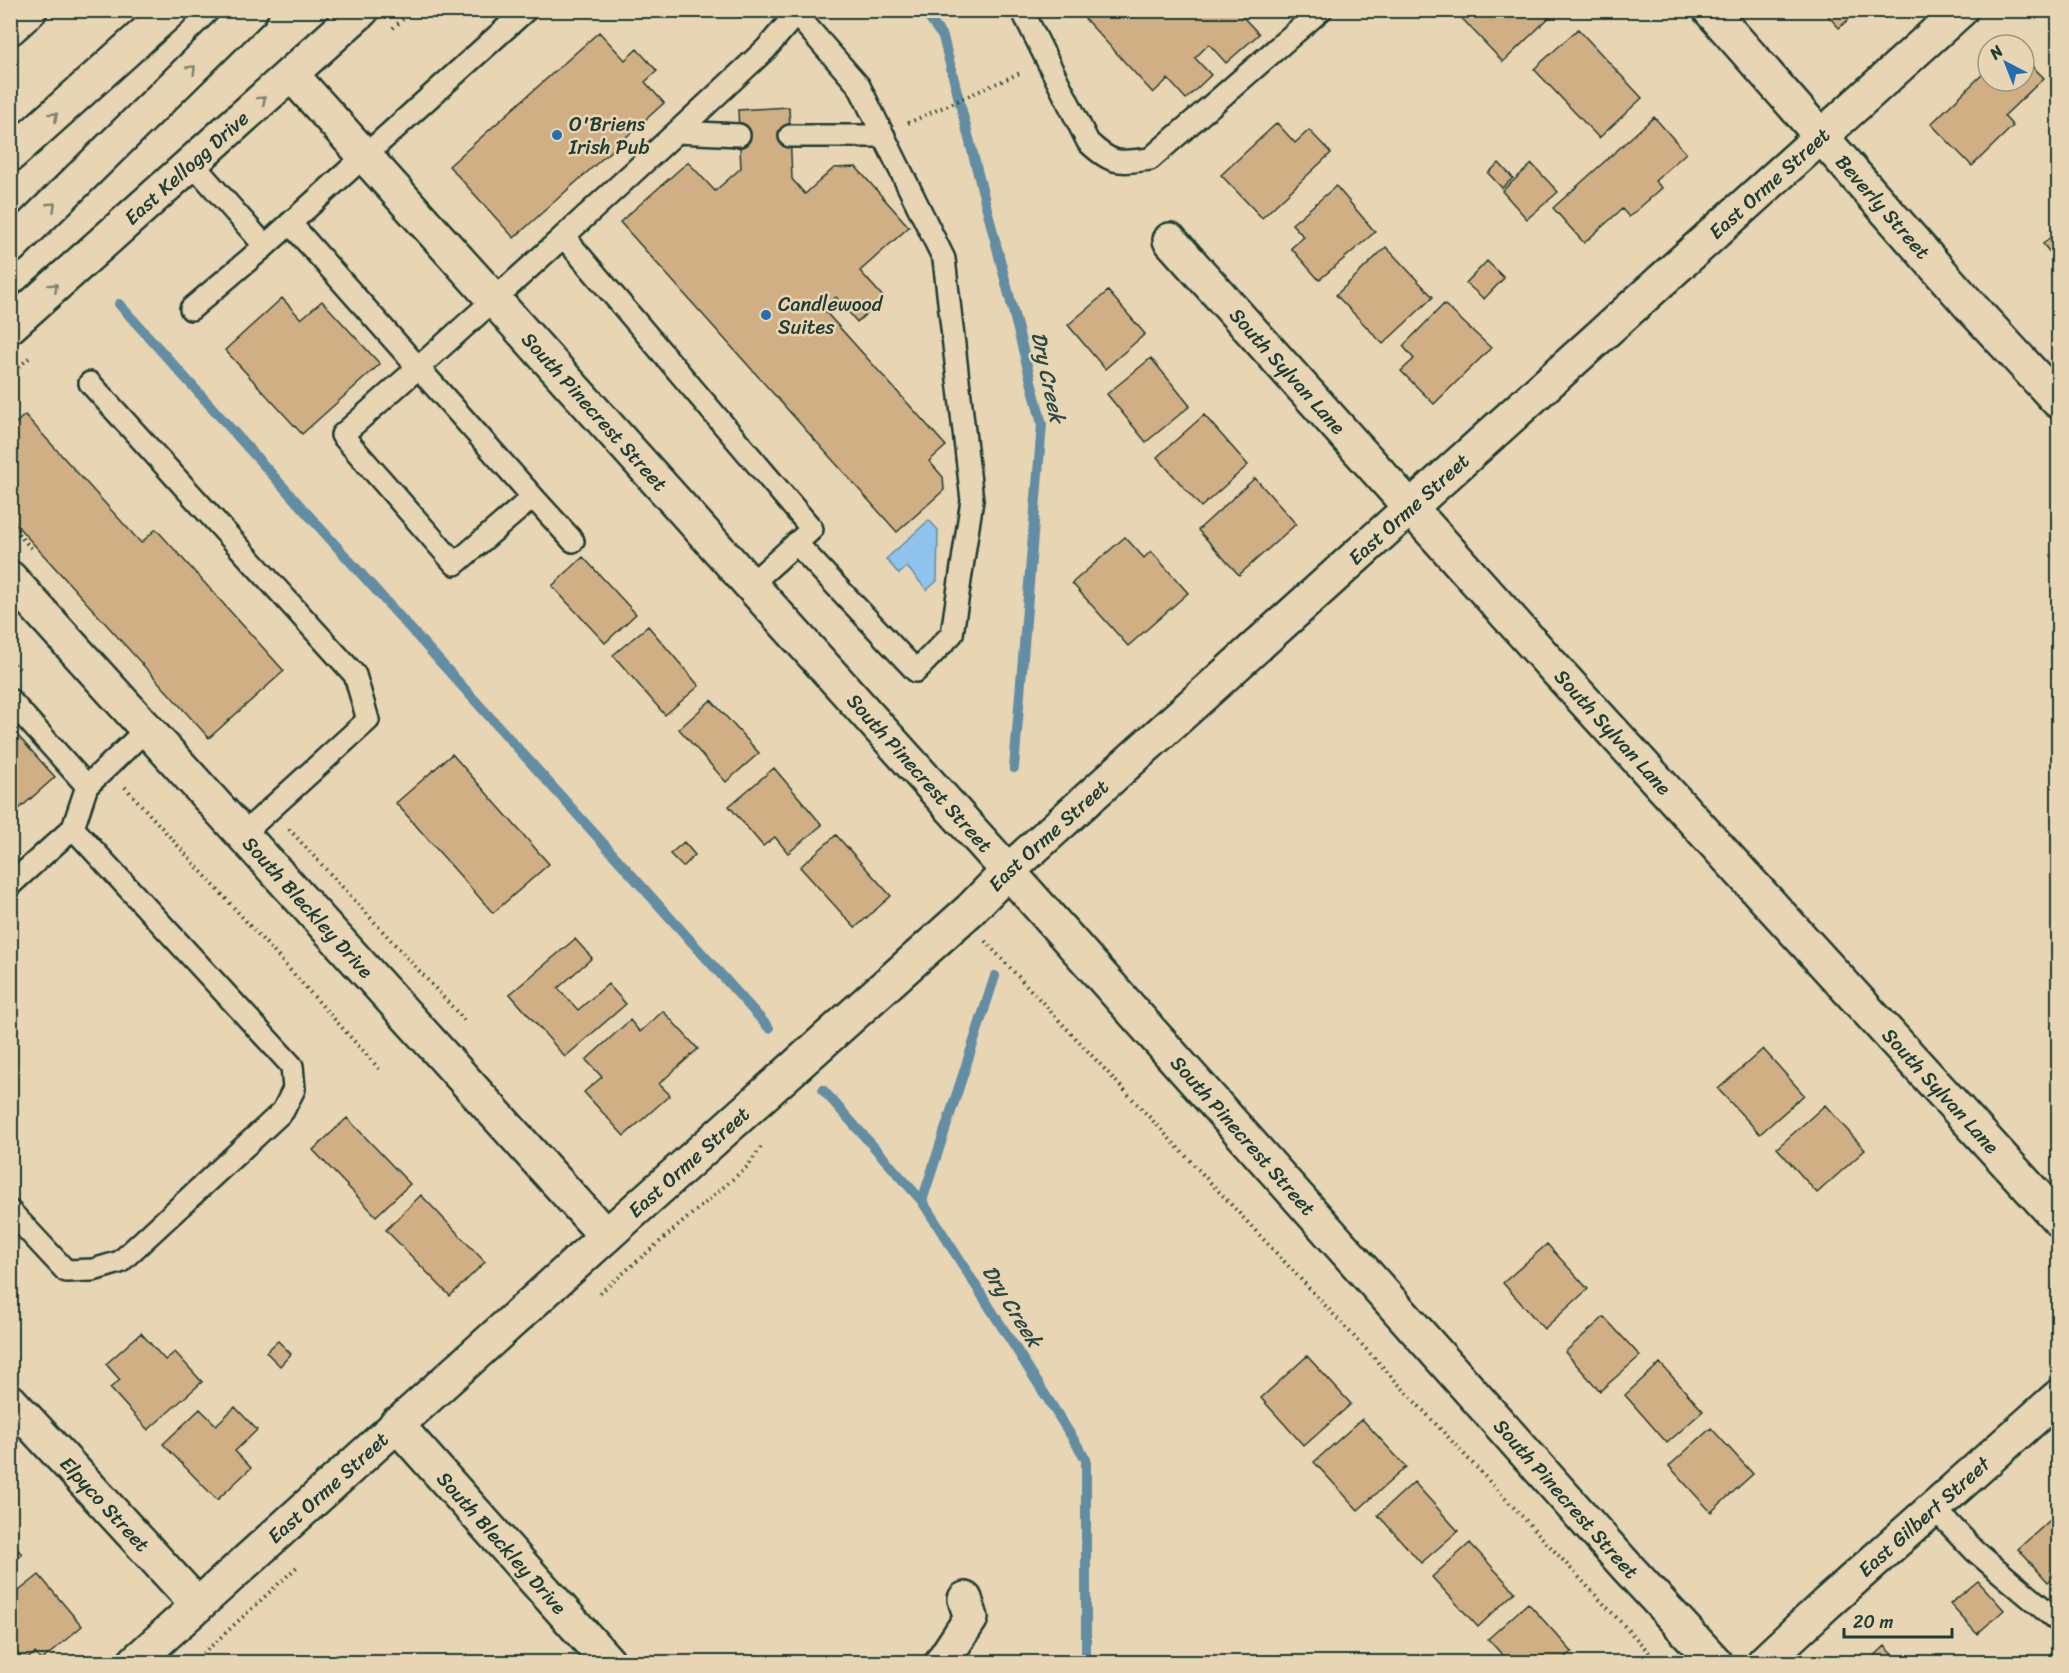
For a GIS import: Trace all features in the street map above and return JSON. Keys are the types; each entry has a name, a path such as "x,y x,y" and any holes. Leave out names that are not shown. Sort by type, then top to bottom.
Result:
{"main road":[{"path":"10,28 30,10"},
{"path":"10,155 171,10"},
{"path":"10,247 251,10"},
{"name":"East Kellogg Drive","path":"10,326 362,10"},
{"name":"Beverly Street","path":"1710,10 1972,308 2058,401"},
{"name":"East Orme Street","path":"135,1662 396,1424 970,910 1008,871 1961,10"},
{"name":"South Pinecrest Street","path":"291,74 1008,871 1618,1557 1715,1662"},
{"name":"South Sylvan Lane","path":"1170,240 1558,672 2058,1219"},
{"name":"South Bleckley Drive","path":"10,578 606,1236"},
{"name":"East Gilbert Street","path":"1764,1662 2058,1397"},
{"name":"Elpyco Street","path":"10,1401 198,1605"},
{"name":"South Bleckley Drive","path":"396,1424 608,1662"},
{"path":"942,1662 971,1618 965,1599"}],"lane":[{"path":"191,309 265,246 526,10"},
{"path":"1022,10 1088,142 1104,157 1124,162 1150,159 1321,10"},
{"path":"533,497 455,564 342,435 495,301 766,49 795,12 859,86 891,131 944,259 972,500 952,634 916,671 796,543"},
{"path":"790,136 891,131"},
{"path":"677,132 739,135"},
{"path":"192,163 265,246"},
{"path":"290,223 573,541"},
{"path":"564,237 812,529 750,585"},
{"path":"90,383 356,675 368,720 243,834"},
{"path":"10,700 87,786"},
{"path":"10,885 73,828 87,786 147,729"},
{"path":"10,1210 66,1271 93,1270 120,1262 283,1112 294,1089 292,1066 73,828"},
{"path":"1934,1508 1975,1551 2058,1621"}],"path":[{"path":"891,131 1027,70"},
{"path":"10,659 25,676"},
{"path":"107,767 382,1072"},
{"path":"981,937 1658,1662"},
{"path":"593,1299 747,1166 766,1140"},
{"path":"194,1662 307,1557"}],"water":[{"path":"929,520 938,530 937,581 927,590 907,567 899,574 886,559"}],"building":[{"path":"1077,10 1246,10 1241,15 1259,34 1226,63 1209,44 1195,58 1211,75 1186,99 1168,79 1153,93"},
{"path":"1454,10 1557,10 1503,62"},
{"path":"1823,10 1859,10 1839,28"},
{"path":"1578,29 1642,98 1599,138 1534,69"},
{"name":"O'Briens Irish Pub","path":"599,32 625,60 637,49 657,71 645,82 664,103 514,238 449,166"},
{"path":"2036,70 2044,78 2036,86"},
{"path":"1976,81 1976,93 2028,93 2004,116 2013,126 1972,166 1931,124"},
{"name":"Candlewood Suites","path":"789,107 792,179 805,194 834,168 856,167 909,227 860,271 884,298 857,322 836,297 823,309 946,446 929,461 943,477 944,490 897,532 620,222 688,162 715,191 741,168 738,110"},
{"path":"1654,117 1686,153 1655,181 1662,188 1629,217 1622,209 1584,243 1553,208"},
{"path":"1277,123 1295,143 1309,130 1331,153 1262,218 1221,175"},
{"path":"1499,163 1513,178 1502,188 1488,173"},
{"path":"1532,164 1558,192 1527,219 1502,191"},
{"path":"1336,186 1375,232 1319,280 1291,248 1304,237 1292,224"},
{"path":"2058,230 2058,262 2043,244"},
{"path":"1386,247 1433,297 1383,344 1336,295"},
{"path":"1487,261 1504,278 1484,299 1466,283"},
{"path":"1108,291 1145,334 1105,369 1068,325"},
{"path":"282,298 301,319 322,301 380,364 302,434 225,350"},
{"path":"1444,304 1491,348 1434,404 1401,371 1414,359 1403,346"},
{"path":"1151,358 1190,406 1146,442 1107,394"},
{"path":"25,415 141,543 156,529 284,671 209,738 10,518 10,428"},
{"path":"1204,415 1248,465 1201,507 1157,457"},
{"path":"1255,478 1296,524 1239,575 1198,530"},
{"path":"1125,537 1144,558 1151,551 1188,593 1128,646 1072,583"},
{"path":"583,557 636,614 605,643 552,586"},
{"path":"648,626 699,686 665,715 613,655"},
{"path":"711,700 759,753 726,782 679,729"},
{"path":"10,727 55,777 10,817"},
{"path":"452,754 549,864 493,913 396,803"},
{"path":"774,768 822,825 788,853 775,837 763,846 729,806"},
{"path":"836,835 891,896 855,928 800,867"},
{"path":"684,842 695,855 683,867 670,854"},
{"path":"575,939 592,958 558,988 578,1010 608,984 626,1004 565,1057 510,994"},
{"path":"663,1011 698,1049 659,1084 670,1095 624,1136 584,1092 602,1077 586,1060 630,1020 640,1032"},
{"path":"1763,1049 1804,1095 1760,1134 1718,1089"},
{"path":"1825,1105 1865,1150 1817,1193 1777,1148"},
{"path":"347,1118 410,1184 376,1216 313,1150"},
{"path":"421,1195 485,1262 450,1296 386,1230"},
{"path":"1547,1244 1588,1289 1544,1329 1503,1283"},
{"path":"1604,1317 1640,1356 1600,1391 1565,1352"},
{"path":"141,1333 165,1360 175,1352 202,1382 148,1430 110,1388 120,1380 106,1364"},
{"path":"278,1341 291,1354 280,1366 266,1352"},
{"path":"1307,1356 1351,1404 1304,1446 1261,1398"},
{"path":"1660,1363 1703,1411 1667,1443 1625,1395"},
{"path":"235,1407 257,1430 235,1451 251,1468 217,1500 163,1444 200,1409 216,1425"},
{"path":"1362,1419 1406,1467 1358,1510 1314,1462"},
{"path":"1711,1428 1753,1474 1711,1512 1669,1466"},
{"path":"1414,1482 1458,1531 1421,1563 1378,1515"},
{"path":"2058,1513 2058,1573 2048,1582 2018,1549"},
{"path":"10,1542 22,1554 10,1564"},
{"path":"1470,1543 1515,1592 1478,1627 1432,1577"},
{"path":"39,1575 82,1626 41,1661 35,1653 23,1662 10,1662 10,1598"},
{"path":"1978,1581 2004,1610 1977,1634 1950,1604"},
{"path":"1528,1603 1572,1652 1560,1662 1509,1662 1488,1639"},
{"path":"1885,1646 1900,1662 1868,1662"}],"waterway":[{"name":"Dry Creek","path":"923,10 943,37 1042,424 1014,768"},
{"path":"119,304 769,1028"},
{"name":"Dry Creek","path":"922,1201 995,976"},
{"name":"Dry Creek","path":"823,1090 922,1201 1086,1459 1086,1662"}],"place":[{"name":"O'Briens Irish Pub","path":"557,135"},
{"name":"Candlewood Suites","path":"766,315"}]}
